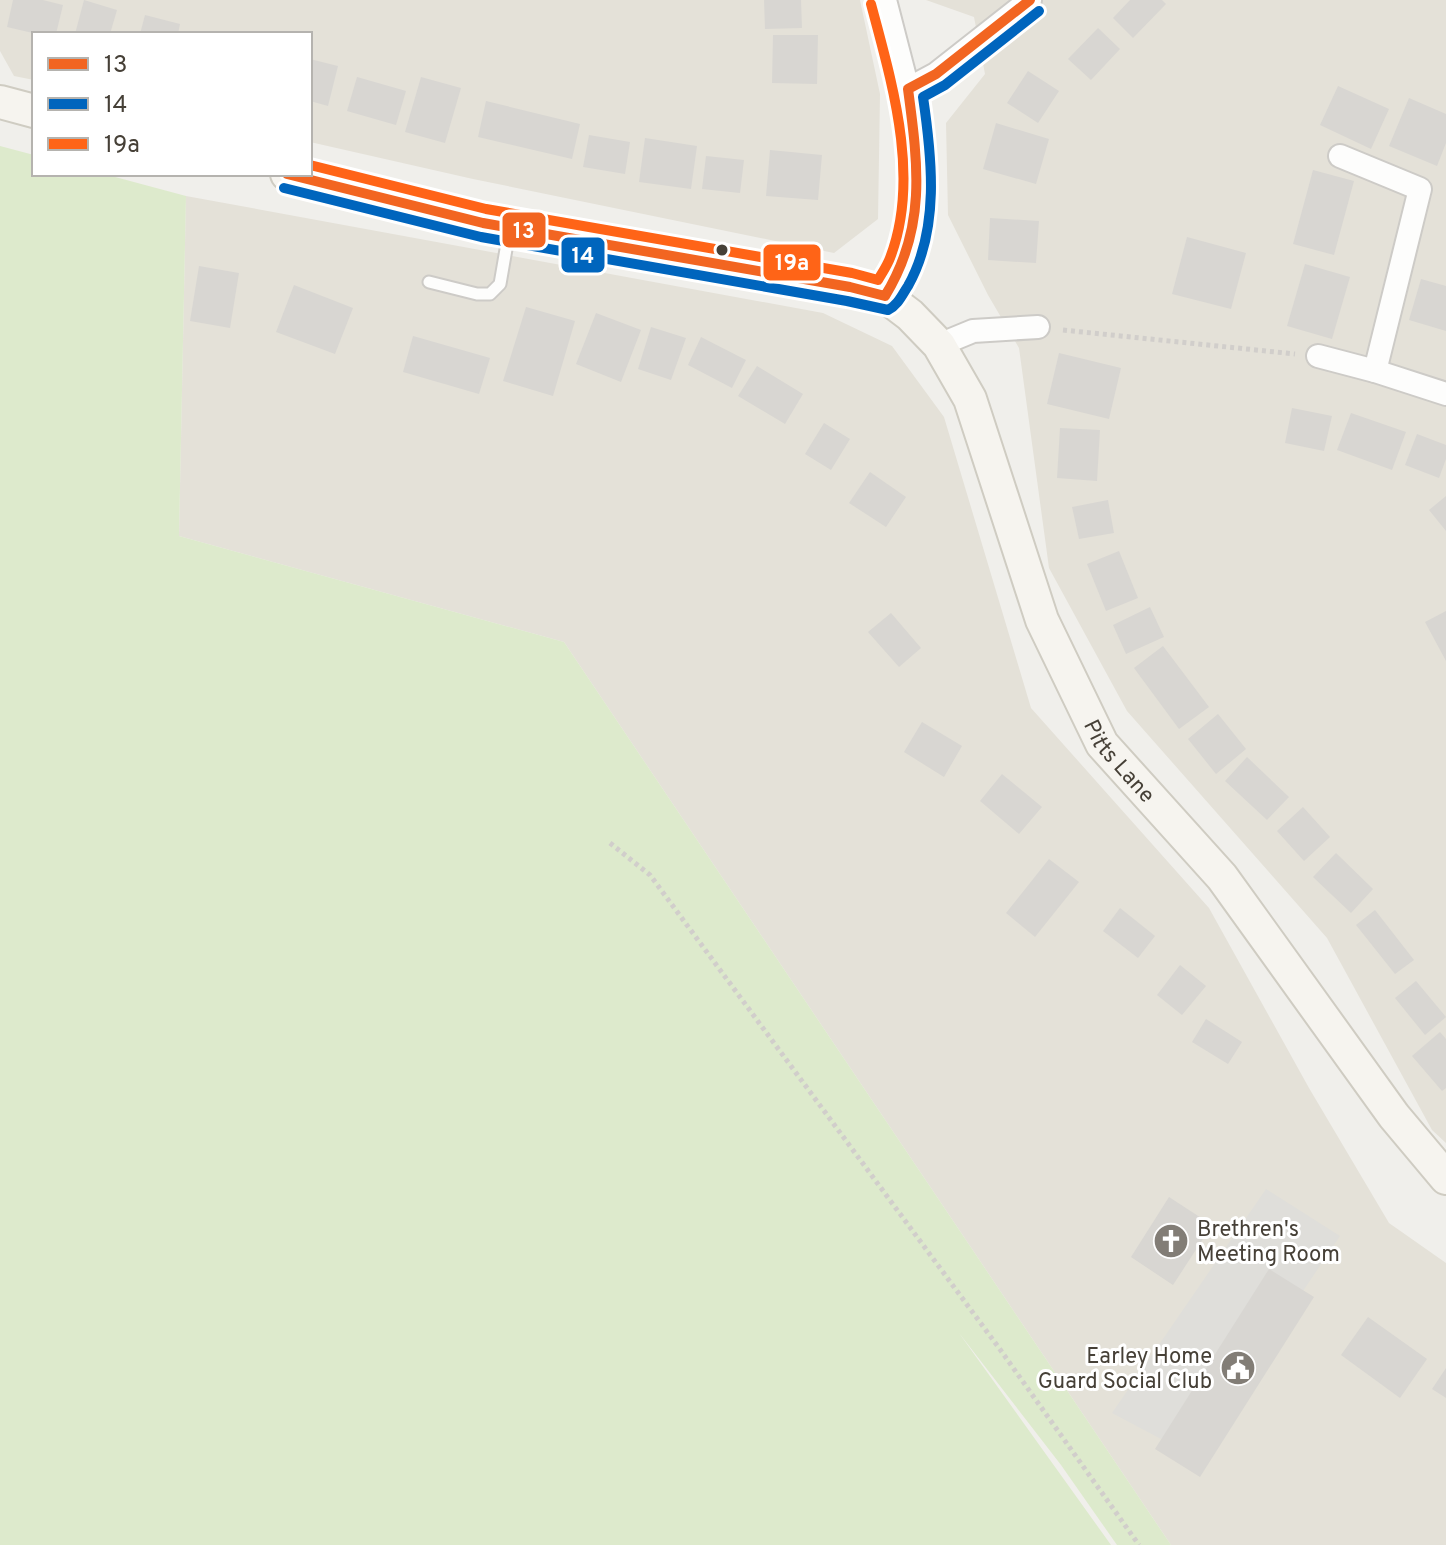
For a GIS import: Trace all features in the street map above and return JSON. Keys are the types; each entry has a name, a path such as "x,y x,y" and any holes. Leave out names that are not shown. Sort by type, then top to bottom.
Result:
{"main road":[{"path":"0,102 32,110"},
{"path":"295,176 483,223 850,287 885,296"},
{"name":"Pitts Lane","path":"885,296 910,315 939,345 970,399 1042,620 1102,744 1222,877 1394,1116 1446,1178"}],"street":[{"path":"885,0 908,89 918,192 903,265 885,296"},
{"path":"908,89 936,74 1030,0"},
{"path":"1340,156 1420,189 1375,371"},
{"path":"939,345 973,331 1038,327"},
{"path":"1318,356 1446,394"}],"lane":[{"path":"429,282 477,294 490,294 500,284 510,228"}],"path":[{"path":"1038,327 1318,356"},
{"path":"610,843 650,875 999,1348 1139,1545"}],"shaded area":[{"path":"0,0 860,0 880,94 878,219 834,253 312,142 312,32 32,32 32,80 14,76 0,51"},
{"path":"926,0 1446,0 1446,1143 1432,1130 1327,938 1127,711 1049,568 1019,348 948,215 946,123 985,74 974,17"},
{"path":"186,196 823,313 892,346 944,417 1031,708 1209,908 1309,1088 1389,1223 1446,1263 1446,1545 1171,1545 564,642 179,536"},
{"path":"1266,1189 1340,1236 1303,1291 1161,1439 1112,1413"}],"green space":[{"path":"0,146 32,154 32,176 111,176 186,196 179,536 564,642 1171,1545 1117,1545 1061,1465 959,1333 1111,1545 0,1545"}],"building":[{"path":"13,0 43,0 63,5 56,32 32,33 7,27"},
{"path":"84,0 117,10 111,32 76,32"},
{"path":"764,0 801,0 802,28 765,29"},
{"path":"1130,0 1162,0 1166,4 1133,38 1113,18"},
{"path":"145,15 180,24 178,32 141,32"},
{"path":"1098,28 1120,49 1091,80 1068,59"},
{"path":"773,35 818,35 817,84 772,83"},
{"path":"312,60 338,66 328,106 312,102"},
{"path":"1028,71 1059,91 1038,123 1007,103"},
{"path":"357,77 406,91 396,125 347,111"},
{"path":"421,77 461,88 445,143 405,132"},
{"path":"1338,86 1389,109 1371,149 1320,125"},
{"path":"1409,98 1446,114 1446,143 1437,166 1389,146"},
{"path":"486,101 580,124 572,159 478,137"},
{"path":"996,123 1049,139 1036,184 983,169"},
{"path":"589,135 630,142 625,174 583,167"},
{"path":"645,138 697,146 691,189 639,182"},
{"path":"770,150 822,155 818,200 766,196"},
{"path":"706,156 744,160 740,193 702,189"},
{"path":"1313,170 1354,181 1334,255 1293,244"},
{"path":"990,218 1039,221 1036,263 988,260"},
{"path":"1187,237 1246,253 1231,309 1172,294"},
{"path":"1305,264 1350,277 1332,339 1287,326"},
{"path":"199,266 239,273 230,328 190,321"},
{"path":"1421,279 1446,286 1446,331 1409,320"},
{"path":"294,285 353,308 335,354 276,332"},
{"path":"526,307 575,321 553,396 503,381"},
{"path":"596,313 641,330 621,382 576,364"},
{"path":"651,327 686,338 671,380 638,369"},
{"path":"413,336 490,358 479,394 403,372"},
{"path":"701,337 746,360 732,388 688,365"},
{"path":"1059,353 1121,368 1109,419 1047,404"},
{"path":"757,366 803,394 785,424 738,396"},
{"path":"1292,408 1332,416 1324,451 1285,443"},
{"path":"1351,413 1406,432 1392,470 1337,450"},
{"path":"824,423 850,439 831,470 805,454"},
{"path":"1060,428 1100,430 1097,481 1057,478"},
{"path":"1417,434 1446,445 1446,459 1439,478 1405,465"},
{"path":"870,472 906,497 886,527 849,503"},
{"path":"1446,496 1446,531 1429,510"},
{"path":"1108,500 1114,533 1079,539 1072,507"},
{"path":"1119,551 1138,598 1106,611 1087,564"},
{"path":"1150,607 1164,637 1126,654 1113,625"},
{"path":"1446,611 1446,661 1425,622"},
{"path":"891,613 921,648 899,667 868,632"},
{"path":"1163,646 1209,707 1179,729 1134,668"},
{"path":"1218,714 1246,749 1216,774 1188,739"},
{"path":"922,722 962,746 944,777 904,752"},
{"path":"1247,757 1289,797 1267,820 1225,781"},
{"path":"1002,774 1042,807 1019,834 980,801"},
{"path":"1303,807 1330,837 1304,861 1277,831"},
{"path":"1336,853 1373,889 1351,913 1313,877"},
{"path":"1049,859 1079,882 1035,937 1006,913"},
{"path":"1120,908 1155,936 1138,958 1103,931"},
{"path":"1375,910 1414,960 1395,974 1356,925"},
{"path":"1180,965 1206,986 1182,1015 1157,995"},
{"path":"1416,981 1446,1017 1425,1035 1395,998"},
{"path":"1206,1019 1242,1042 1228,1064 1192,1042"},
{"path":"1440,1032 1446,1039 1446,1088 1442,1091 1412,1056"},
{"name":"Brethren's Meeting Room","path":"1169,1197 1212,1225 1173,1285 1131,1257"},
{"name":"Earley Home Guard Social Club","path":"1269,1269 1314,1297 1200,1477 1155,1449"},
{"path":"1368,1317 1427,1359 1400,1398 1341,1355"},
{"path":"1446,1368 1446,1398 1432,1389"}],"transit line":[{"name":"13","path":"295,176 483,223 850,287 885,296 908,246 916,195 915,143 908,89 936,74 1030,0"},
{"name":"19a","path":"312,166 486,209 878,280 890,258 899,227 903,163 894,98 871,4"},
{"name":"14","path":"284,188 481,237 888,310 902,296 918,264 929,217 931,169 923,97 945,85 1039,11"}],"place":[{"name":"Brethren's Meeting Room","path":"1171,1241"},
{"name":"Earley Home Guard Social Club","path":"1238,1368"}]}
